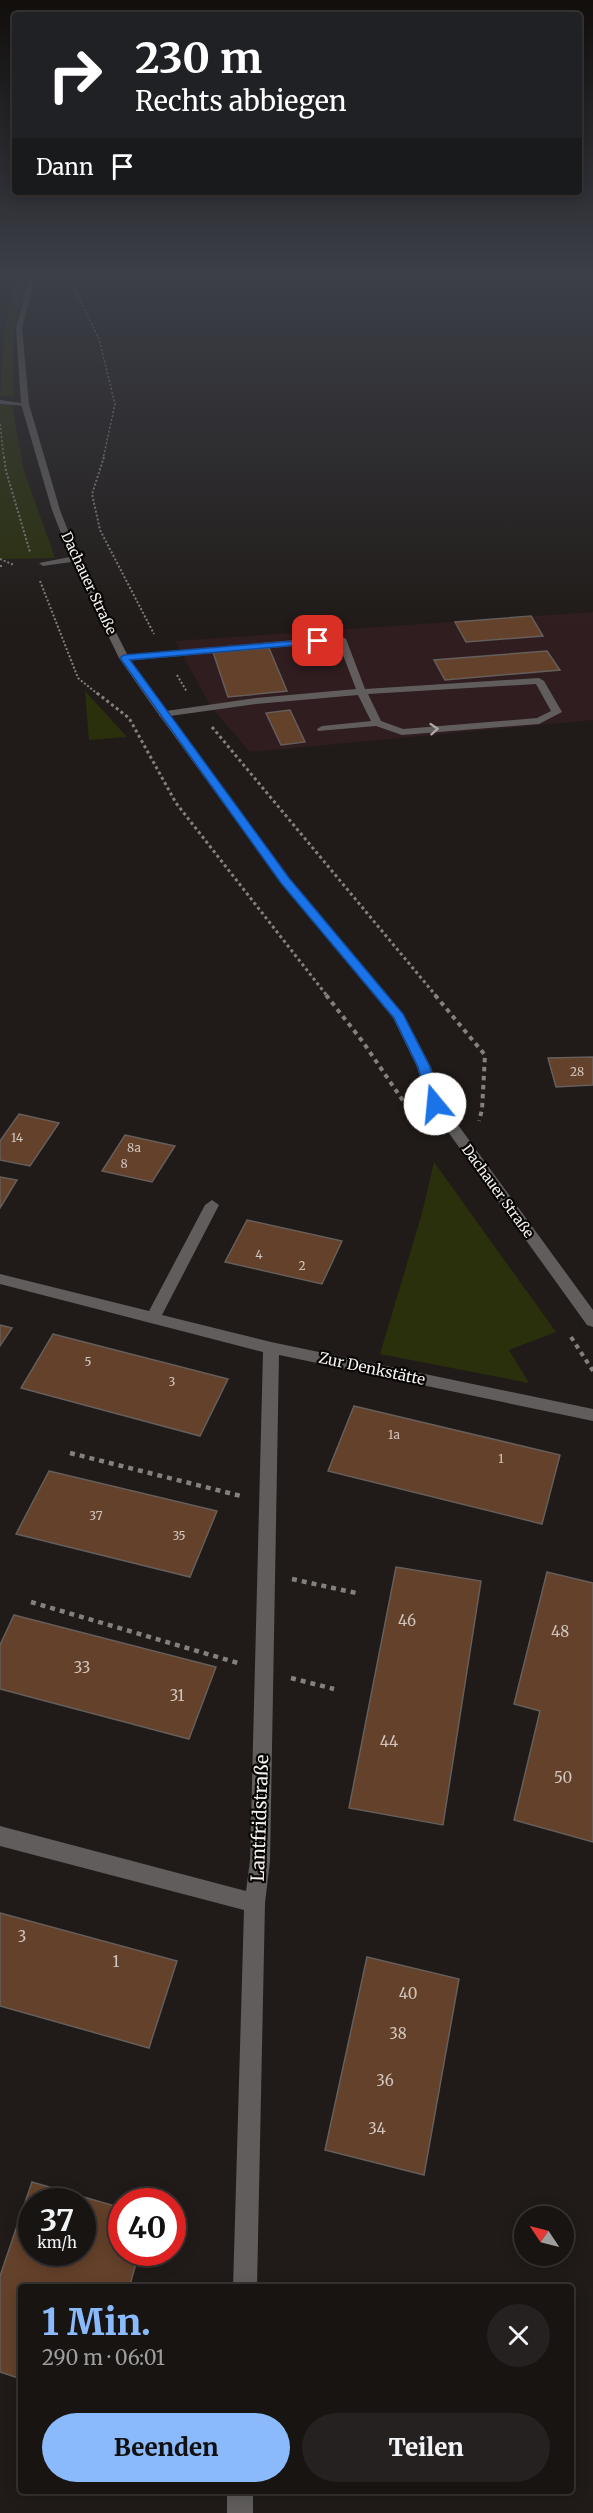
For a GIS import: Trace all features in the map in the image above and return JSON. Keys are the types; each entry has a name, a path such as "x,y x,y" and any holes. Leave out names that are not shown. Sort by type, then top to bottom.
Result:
{"street":[{"name":"Dachauer Straße","path":"24,391 25,404 56,510 75,559 124,658 285,881 399,1017 424,1067 435,1104 593,1321"},
{"path":"0,402 25,404"},
{"path":"43,563 75,559"},
{"path":"124,658 341,639 362,693 377,723"},
{"path":"163,714 196,708 362,693 539,681 557,712 539,721 402,732 377,723 322,729"},
{"path":"153,1318 212,1204"},
{"name":"Zur Denkstätte","path":"0,1279 271,1348 593,1415"},
{"name":"Lantfridstraße","path":"246,2284 255,1903 260,1861 271,1348"},
{"path":"0,1836 255,1903"},
{"path":"240,2494 240,2513"}],"path":[{"path":"112,391 115,404 108,445 92,494 100,530 165,654"},
{"path":"0,424 6,471 30,551"},
{"path":"0,559 14,565"},
{"path":"37,573 78,678 129,718 176,803 363,1042 416,1120"},
{"path":"568,1332 593,1371"},
{"path":"70,1453 267,1502"},
{"path":"266,1574 356,1593"},
{"path":"32,1602 334,1689"}],"shaded area":[{"path":"593,612 593,720 250,752 211,707 175,641"}],"green space":[{"path":"0,391 13,391 13,396 0,396"},
{"path":"0,405 12,405 24,471 55,558 0,559"},
{"path":"85,691 127,737 89,740"},
{"path":"434,1162 556,1332 509,1350 529,1383 380,1354 422,1213"}],"building":[{"path":"531,616 543,636 466,642 455,622"},
{"path":"269,648 287,691 228,697 213,652"},
{"path":"547,651 560,670 445,680 434,660"},
{"path":"290,710 305,742 281,745 266,713"},
{"path":"593,1057 593,1085 556,1087 548,1058"},
{"path":"19,1114 59,1123 30,1166 0,1160 0,1141"},
{"path":"125,1135 175,1146 152,1182 102,1171"},
{"path":"0,1177 17,1180 0,1208"},
{"path":"247,1220 342,1241 322,1284 225,1262"},
{"path":"0,1325 12,1328 0,1346"},
{"path":"53,1334 228,1379 200,1436 21,1388"},
{"path":"354,1406 560,1455 542,1524 328,1471"},
{"path":"49,1471 217,1511 190,1577 16,1534"},
{"path":"396,1567 481,1581 443,1825 349,1808"},
{"path":"547,1572 593,1583 593,1842 514,1820 540,1711 514,1704"},
{"path":"14,1615 216,1667 189,1739 0,1689 0,1645"},
{"path":"0,1913 177,1961 149,2048 0,2006"},
{"path":"367,1957 459,1979 424,2175 325,2150"},
{"path":"32,2182 53,2188 30,2188"},
{"path":"96,2200 108,2204 108,2266 135,2266 130,2284 18,2284 18,2378 0,2372 0,2276 18,2223 18,2266 96,2266"}],"route":[{"path":"318,641 124,658 285,881 399,1017 424,1067 435,1104"}]}
